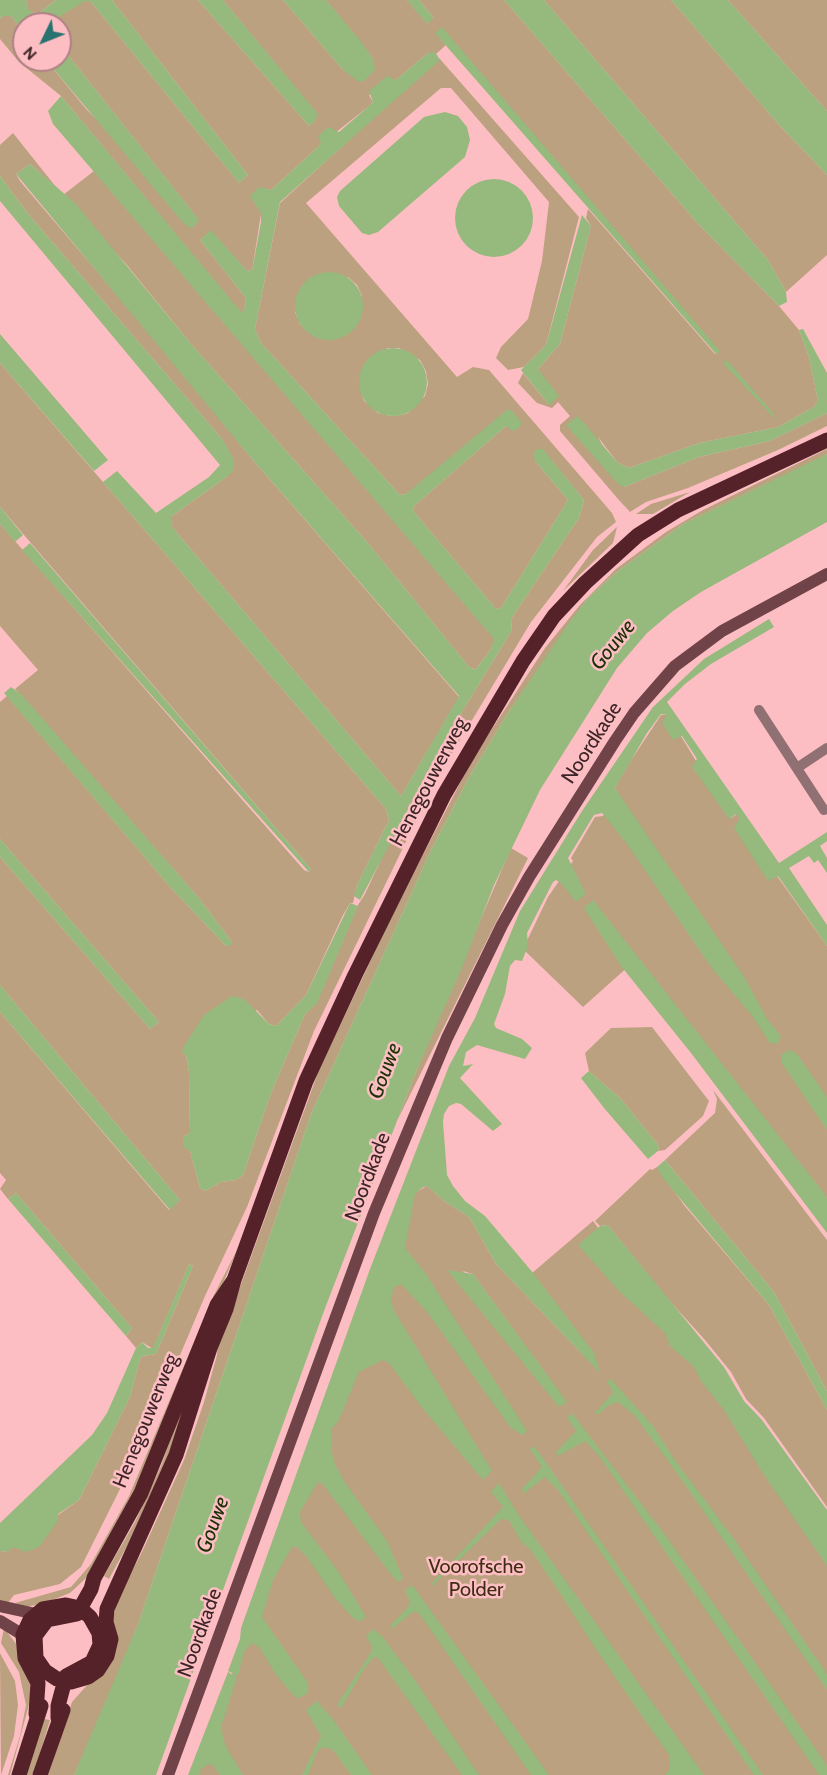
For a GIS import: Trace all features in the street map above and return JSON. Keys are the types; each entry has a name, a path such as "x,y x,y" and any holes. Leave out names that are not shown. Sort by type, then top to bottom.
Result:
{"main road":[{"name":"Henegouwerweg","path":"100,1622 99,1603 119,1578 147,1523 176,1455 234,1280 299,1100 330,1027 444,795 523,661 554,616 577,591 638,535 678,510 827,440"},
{"name":"Henegouwerweg","path":"73,1607 94,1578 141,1493 217,1305 234,1280"},
{"path":"36,1714 38,1683 23,1650 36,1614 50,1606 73,1607 100,1622 100,1639 96,1657 82,1669 70,1671 71,1681 58,1706 58,1718 40,1775"},
{"path":"28,1639 47,1620 60,1616 72,1617 73,1607"},
{"path":"19,1775 36,1714 47,1688 45,1671 36,1658 28,1639"},
{"path":"45,1671 71,1681"}],"street":[{"name":"Noordkade","path":"168,1775 407,1131 447,1038 513,906 628,722 675,666 722,631 827,574"},
{"path":"759,710 824,810"},
{"path":"797,768 827,748"},
{"path":"0,1606 36,1614"},
{"path":"0,1622 28,1639"}],"green space":[{"path":"26,0 56,0 40,12 28,10"},
{"path":"85,0 91,2 239,183 248,175 112,0 198,0 309,126 317,114 223,0 283,0 343,70 373,59 326,0 407,0 427,23 433,17 419,0 504,0 700,226 779,306 799,330 809,357 818,401 814,407 778,427 699,443 629,468 617,462 598,437 624,487 699,457 770,441 827,413 827,426 778,450 688,488 646,502 630,512 560,431 560,425 570,416 558,402 552,408 537,403 518,383 523,373 549,405 538,369 560,344 591,226 586,218 588,209 715,354 718,353 446,45 436,54 428,53 396,80 369,95 373,102 368,107 321,144 271,190 265,189 252,271 246,270 211,231 200,240 245,297 246,303 242,314 61,96 31,72 56,72 87,110 198,219 72,60 72,12 66,12"},
{"path":"544,0 671,0 780,126 827,175 827,255 786,292 768,260"},
{"path":"728,0 827,0 827,111"},
{"path":"3,16 11,16 12,54 0,39 0,19"},
{"path":"439,58 579,217 546,345 524,367 508,370 496,358 501,347 528,319 542,261 549,202 451,88 441,88 306,203 457,377 473,367 489,370 612,513 616,522 597,537 531,622 436,780 314,1031 247,1207 205,1296 142,1445 81,1567 60,1584 14,1595 7,1604 0,1601 0,1551 6,1552 79,1500 130,1397 140,1359 143,1356 156,1354 193,1266 189,1264 153,1349 142,1342 136,1348 126,1336 132,1328 16,1193 8,1199 0,1189 6,1180 0,1173 0,1012 169,1210 180,1200 0,985 0,857 150,1029 159,1022 0,839 0,702 7,696 171,888 226,946 232,942 198,897 15,689 38,670 0,626 0,524 304,870 309,872 311,869 0,507 0,363 386,809 389,820 357,885 353,903 350,903 342,917 306,995 276,1026 269,1024 257,1010 186,1055 189,1072 190,1133 183,1137 190,1151 200,1188 205,1191 221,1182 236,1180 243,1175 271,1093 305,1014 317,1002 358,905 392,836 407,815 446,738 512,630 511,619 579,518 584,500 543,450 535,461 568,500 501,608 496,609 414,512 413,507 506,426 509,427 513,412 406,494 400,495 261,343 255,329 280,203","holes":["348,277 357,285 362,296 313,336 300,324 295,312","387,348 399,348 420,360 426,371 428,384 425,396 408,413 402,415 390,416 378,413 364,401 360,389"]},
{"path":"13,133 56,187 30,164 16,174 20,181 185,375 252,459 459,697 401,796 172,527 172,516 228,476 223,440 29,215 0,176 0,145"},
{"path":"94,171 495,639 491,649 476,669 470,668 367,542 192,345 126,264 63,195"},
{"path":"827,449 827,454 818,459 683,524 618,571 588,598 506,716 468,779 431,850 311,1114 138,1624 103,1712 74,1775 48,1775 72,1702 89,1683 113,1620 116,1602 141,1554 184,1460 204,1402 217,1355 218,1342 319,1070 397,905 473,758 545,648 580,605 616,569 666,532 703,510"},
{"path":"690,492 653,514 636,514 651,504"},
{"path":"617,527 613,543 563,591 593,550"},
{"path":"661,715 668,715 731,818 737,814 740,818 774,878 777,876 827,946 827,1214 630,965 583,1007 523,949 548,897 573,861 571,858 595,817 603,816 618,794 615,788"},
{"path":"511,848 528,858 397,1121 415,1074"},
{"path":"652,1027 709,1101 703,1116 665,1150 658,1151 659,1146 621,1099 589,1071 585,1053 611,1028"},
{"path":"713,1090 827,1240 827,1391 774,1292 665,1160 715,1113 717,1099"},
{"path":"657,1167 684,1205 769,1305 827,1410 827,1507 764,1418 746,1399 731,1372 608,1225 600,1226 595,1221 650,1169"},
{"name":"Voorofsche Polder","path":"427,1186 444,1201 469,1217 496,1264 581,1353 525,1279 593,1221 740,1411 827,1536 827,1775 194,1775 206,1748 276,1550 415,1193","holes":["463,1271 473,1274 563,1398"]},
{"path":"238,1248 139,1480 86,1578 70,1593 42,1604 24,1607 15,1603 71,1587 91,1564 129,1496 214,1295"},
{"path":"207,1339 172,1446 127,1546 109,1579 104,1576 135,1522 161,1466"},
{"path":"4,1628 17,1645 30,1683 31,1697 10,1775 8,1775 20,1736 26,1705 19,1672 1,1643"},
{"path":"0,1653 15,1681 18,1705 14,1736 1,1775"},
{"path":"44,1719 50,1720 37,1763 32,1775 26,1775"}],"water":[{"path":"0,0 26,0 28,9 32,12 12,12 12,17 3,16 0,19"},
{"path":"56,0 112,0 248,175 239,183 91,2 85,1 67,12 40,12"},
{"path":"198,0 223,0 318,114 314,122 309,126"},
{"path":"283,0 326,0 363,44 373,59 375,70 364,81 359,82 343,70"},
{"path":"407,0 419,0 433,17 431,21 426,23"},
{"path":"504,0 544,0 768,260 786,292 787,302 779,306 700,226"},
{"path":"671,0 728,0 827,111 827,175 780,126"},
{"path":"442,27 720,351 718,353 716,354 435,33"},
{"path":"435,52 440,60 280,202 255,329 261,343 400,495 406,494 508,409 513,412 522,423 519,428 513,431 506,426 413,507 414,512 496,609 501,608 568,500 535,461 533,454 537,449 543,449 584,500 579,518 511,619 512,630 446,738 360,900 354,896 357,885 389,820 386,809 103,482 117,471 156,513 209,477 220,465 0,201 0,176 29,215 223,440 234,460 233,470 228,476 172,516 172,527 401,796 459,696 252,459 16,174 30,164 75,203 192,345 367,542 470,668 476,669 491,649 494,639 53,124 48,111 61,96 242,313 246,303 245,297 200,240 211,230 246,270 252,271 261,213 250,196 259,187 271,190 321,144 318,136 328,127 339,132 368,107 373,102 369,91 387,76 396,80 428,53"},
{"path":"72,60 199,220 190,228 184,224 56,72 72,72"},
{"path":"445,112 458,116 467,127 470,140 465,157 378,232 369,235 362,233 339,206 337,197 340,191 424,117"},
{"path":"494,179 509,182 522,190 530,203 533,218 530,233 522,246 509,254 494,257 479,254 466,246 458,233 455,218 458,203 466,190 479,182"},
{"path":"582,215 591,226 560,344 538,369 559,396 549,405 521,370 546,345"},
{"path":"322,272 336,272 348,277 358,287 363,306 358,325 348,335 336,340 322,340 310,335 300,325 295,313 295,299 300,287 310,277"},
{"path":"803,329 827,373 827,413 770,441 699,457 624,487 619,485 566,425 578,416 617,462 629,468 699,443 778,427 814,407 818,401 809,357 799,330"},
{"path":"0,334 108,460 94,471 0,363"},
{"path":"386,348 400,348 412,353 422,363 427,382 422,401 412,411 400,416 386,416 374,411 364,401 359,389 359,375 364,363 374,353"},
{"path":"727,360 774,414 775,419 723,363"},
{"name":"Gouwe","path":"827,454 827,522 701,592 647,633 617,668 540,790 494,885 462,968 415,1074 324,1311 156,1775 74,1775 138,1624 311,1114 431,850 468,779 506,716 588,598 618,571 683,524"},
{"path":"0,507 23,535 15,542 0,524"},
{"path":"30,543 311,869 309,872 22,550"},
{"path":"769,619 774,627 711,664 685,684 667,702 779,863 827,832 827,841 820,846 827,858 827,873 818,860 814,863 809,856 789,868 827,925 827,946 778,876 768,881 734,828 740,818 736,814 729,819 692,767 697,759 682,736 673,740 662,723 667,715 661,714 647,733 615,788 745,978 767,1019 781,1036 779,1042 774,1044 769,1042 753,1017 711,967 627,844 602,813 594,815 568,858 586,894 576,902 561,883 556,880 553,882 527,933 528,946 522,961 515,960 510,966 505,994 494,1024 496,1028 522,1039 532,1048 525,1059 477,1045 466,1052 463,1066 473,1064 460,1078 502,1124 493,1131 461,1104 456,1103 449,1106 444,1114 443,1122 447,1175 453,1186 465,1201 485,1216 534,1274 594,1353 600,1373 496,1264 469,1217 444,1201 427,1186 422,1188 415,1194 405,1248 424,1271 527,1431 522,1435 511,1428 427,1312 401,1284 394,1287 391,1298 393,1309 492,1471 483,1480 423,1409 389,1363 383,1360 359,1372 338,1422 331,1429 331,1450 344,1481 387,1541 403,1578 399,1582 393,1577 322,1483 318,1482 300,1512 301,1522 340,1574 366,1617 361,1621 354,1619 335,1598 307,1557 297,1547 292,1547 273,1580 262,1617 308,1683 308,1693 299,1698 295,1697 276,1675 260,1648 252,1643 244,1652 238,1676 228,1671 240,1639 241,1628 370,1269 449,1066 475,1018 520,911 582,811 653,707 704,659"},
{"path":"11,687 22,695 198,897 232,942 230,946 226,946 171,888 4,693"},
{"path":"0,839 159,1022 150,1029 0,857"},
{"path":"593,900 827,1197 827,1233 691,1053 621,966 584,908"},
{"path":"350,903 358,906 317,1003 305,1014 271,1093 243,1175 236,1180 221,1182 205,1191 200,1188 190,1151 183,1147 183,1137 190,1133 189,1072 186,1055 182,1052 184,1046 204,1015 232,996 244,999 269,1024 276,1026 306,995"},
{"path":"0,985 180,1200 170,1210 0,1012"},
{"path":"790,1050 797,1054 827,1097 827,1130 781,1062 782,1054"},
{"path":"589,1071 621,1099 659,1146 658,1151 648,1159 581,1078"},
{"path":"665,1160 774,1292 827,1391 827,1410 769,1305 662,1177 657,1167"},
{"path":"16,1193 132,1328 126,1336 8,1199"},
{"path":"608,1225 724,1367 744,1401 762,1420 827,1510 827,1566 762,1472 724,1410 701,1381 694,1367 670,1346 665,1333 618,1290 578,1245 600,1226"},
{"path":"189,1264 193,1266 156,1354 143,1356 140,1359 130,1397 79,1500 58,1514 58,1521 39,1547 26,1552 14,1547 6,1552 0,1551 0,1523 92,1435 107,1413 136,1348 142,1342 148,1348 153,1348"},
{"path":"447,1270 473,1274 567,1402 559,1407"},
{"path":"611,1379 653,1426 674,1459 734,1539 827,1674 827,1690 635,1416 618,1402 609,1405 599,1414 594,1414 613,1393 607,1381"},
{"path":"572,1413 666,1536 827,1765 827,1775 819,1775 600,1457 585,1441 558,1456 556,1452 576,1431 567,1418"},
{"path":"534,1446 763,1775 754,1775 558,1490 545,1477 524,1493 521,1490 542,1467 530,1449"},
{"path":"499,1483 518,1514 704,1775 665,1775 670,1769 669,1755 530,1549 521,1542 509,1520 501,1519 432,1586 431,1584 503,1507 491,1492"},
{"path":"413,1586 549,1775 531,1775 419,1613 413,1612 392,1629 390,1626 408,1607 410,1602 405,1591"},
{"path":"373,1629 382,1636 414,1679 479,1775 462,1775 378,1658 374,1657 364,1669 341,1708 337,1705 371,1652 372,1646 366,1636"},
{"path":"228,1672 237,1677 221,1727 225,1745 243,1775 220,1775 213,1765 209,1764 201,1769 199,1775 188,1775"},
{"path":"317,1701 332,1718 372,1775 351,1775 333,1750 323,1747 317,1752 308,1775 302,1775 321,1736 306,1710"}]}
